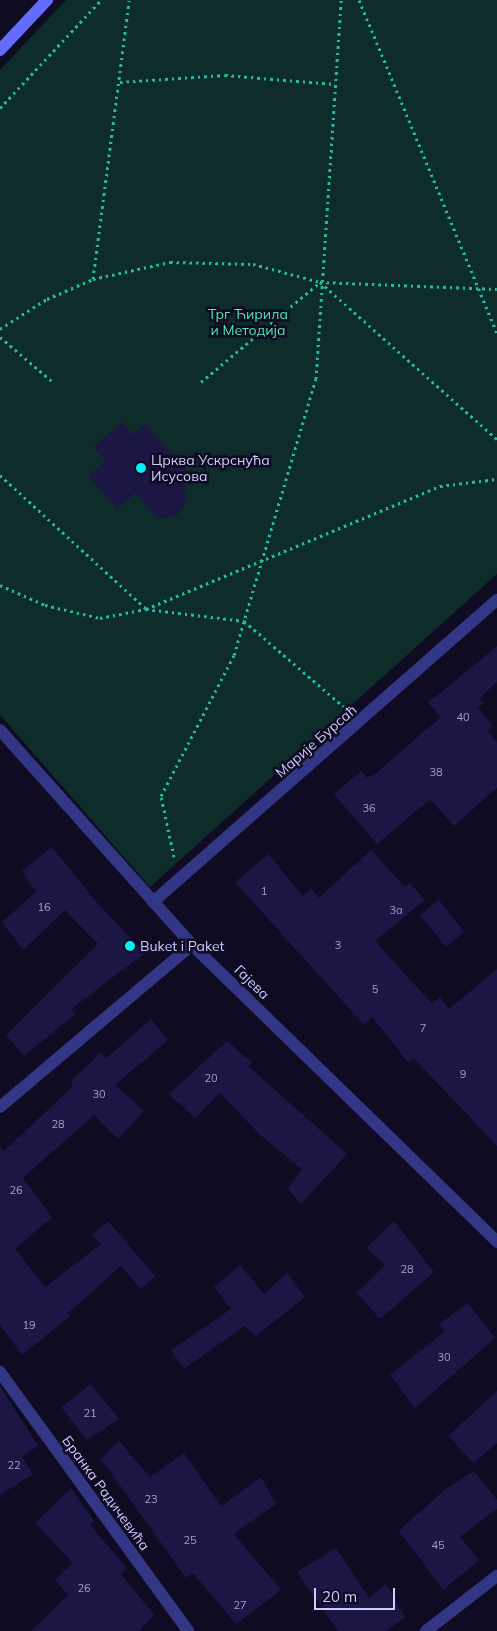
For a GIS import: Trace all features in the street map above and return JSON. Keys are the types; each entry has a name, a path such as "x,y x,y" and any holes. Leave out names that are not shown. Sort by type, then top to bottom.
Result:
{"main road":[{"path":"0,50 47,0"}],"street":[{"name":"Марије Бурсаћ","path":"152,902 362,722 497,600"},
{"name":"Гајева","path":"0,730 192,945 497,1242"},
{"path":"0,1107 192,945"},
{"name":"Бранка Радичевића","path":"0,1372 188,1631"},
{"path":"426,1631 497,1576"}],"path":[{"path":"0,108 101,0"},
{"path":"93,279 130,0"},
{"path":"178,880 161,796 234,655 316,379 320,282 341,0"},
{"path":"359,0 481,288 497,332"},
{"path":"120,82 225,74 335,84"},
{"path":"0,328 47,299 93,279 170,262 254,264 320,282 497,289"},
{"path":"201,382 320,282"},
{"path":"320,282 497,439"},
{"path":"0,337 53,382"},
{"path":"0,475 146,609 244,621 362,722"},
{"path":"0,586 45,605 100,618 146,609 263,557 440,486 497,479"}],"green space":[{"name":"Трг Ћирила и Методија","path":"66,0 497,0 497,574 150,887 0,715 0,70"}],"building":[{"name":"Црква Ускрснућа Исусова","path":"122,422 133,435 145,424 190,474 184,480 186,503 177,515 162,518 155,516 135,493 117,509 88,476 106,461 94,447"},
{"path":"497,646 497,682 479,699 483,703 478,708 493,726 487,731 497,742 497,788 454,826 430,799 377,844 334,794 361,771 367,778 376,773 441,717 428,703"},
{"path":"52,847 99,905 145,953 71,1009 75,1014 24,1056 6,1035 98,944 65,910 23,950 2,922 36,892 22,871"},
{"path":"371,850 405,887 410,883 425,900 375,941 432,1004 440,997 449,1009 497,969 497,1146 414,1058 408,1062 372,1017 364,1025 235,882 268,854 303,896 311,888 319,898"},
{"path":"439,900 464,932 446,947 420,915"},
{"path":"151,1019 168,1040 115,1085 144,1111 118,1139 94,1115 23,1178 52,1217 15,1249 45,1287 101,1244 92,1235 108,1221 155,1276 141,1289 121,1266 67,1314 70,1316 22,1355 0,1325 0,1146 4,1151 72,1087 72,1080 100,1053 106,1058"},
{"path":"227,1041 252,1063 248,1066 347,1154 301,1204 288,1189 302,1169 260,1135 220,1093 195,1118 169,1094"},
{"path":"394,1221 434,1272 380,1319 357,1293 385,1265 366,1248"},
{"path":"240,1265 264,1294 287,1273 305,1297 256,1336 244,1326 184,1369 171,1350 231,1309 214,1287"},
{"path":"468,1303 495,1338 415,1408 390,1375 444,1332 439,1324"},
{"path":"91,1384 119,1419 87,1440 61,1407"},
{"path":"0,1386 38,1446 22,1456 33,1474 0,1495"},
{"path":"497,1391 497,1443 474,1463 448,1436"},
{"path":"119,1441 150,1477 184,1453 221,1506 261,1477 276,1504 234,1534 281,1590 236,1624 193,1573 186,1578 101,1459"},
{"path":"474,1471 497,1500 497,1509 460,1537 479,1560 443,1590 399,1531 444,1490"},
{"path":"71,1488 94,1521 90,1525 127,1568 121,1574 154,1615 139,1631 31,1631 68,1595 55,1580 73,1563 35,1523"},
{"path":"336,1548 369,1598 386,1584 405,1617 386,1631 338,1631 297,1572"}],"place":[{"name":"Црква Ускрснућа Исусова","path":"141,468"},
{"name":"Buket i Paket","path":"130,946"}]}
